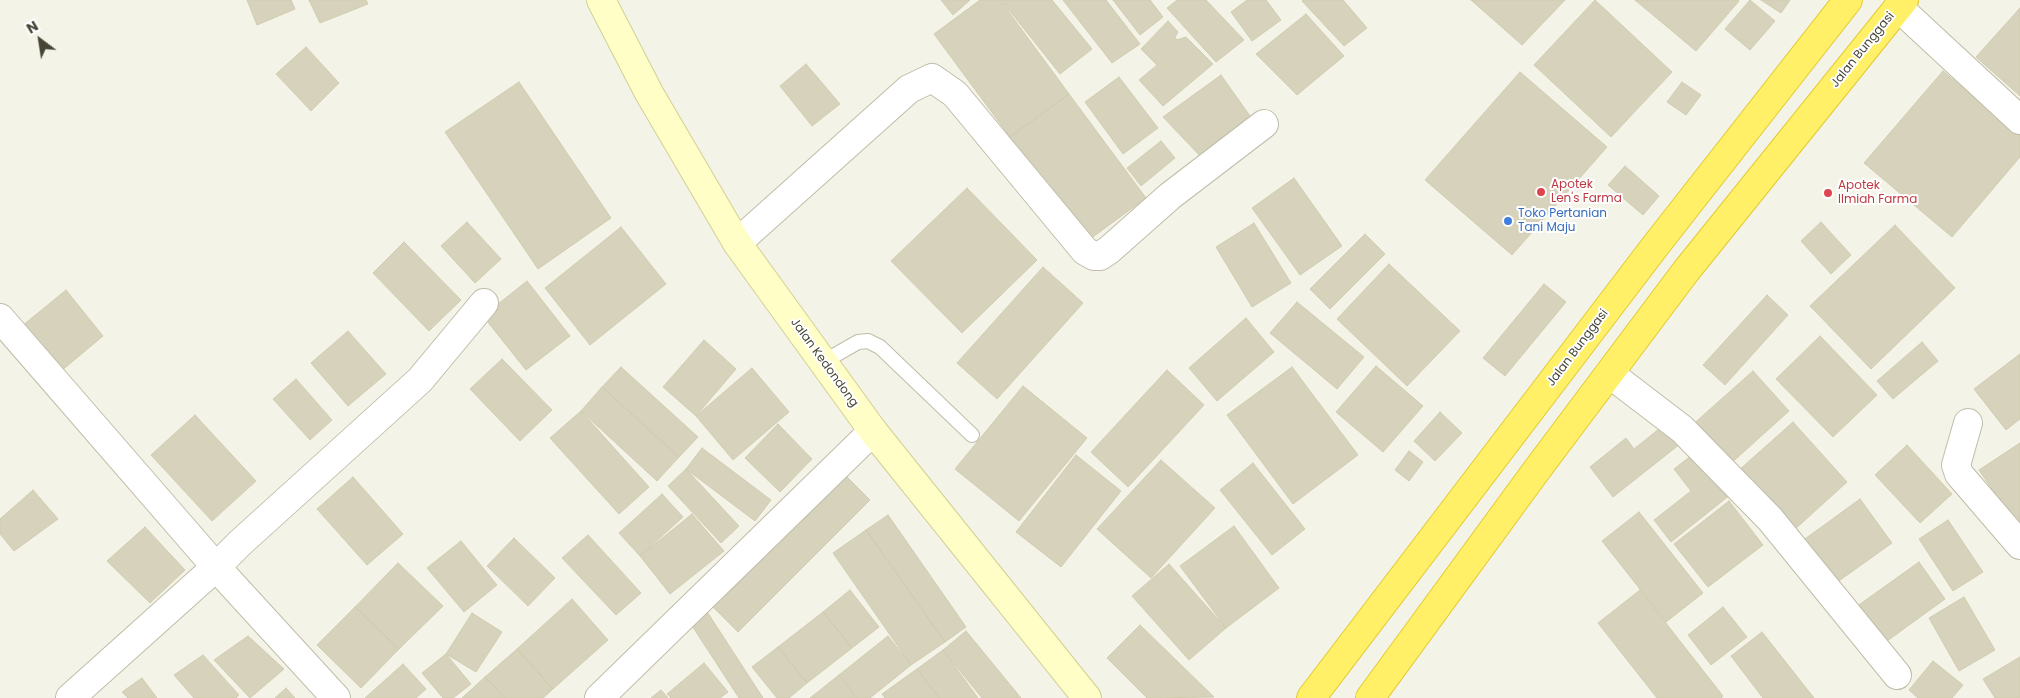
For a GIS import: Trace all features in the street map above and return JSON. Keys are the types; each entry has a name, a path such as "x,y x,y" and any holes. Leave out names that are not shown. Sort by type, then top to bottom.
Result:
{"highway":[{"name":"Jalan Bunggasi","path":"1311,698 1656,245 1848,0"},
{"name":"Jalan Bunggasi","path":"1370,698 1536,471 1686,271 1901,4"},
{"path":"1656,245 1686,271"}],"street":[{"name":"Jalan Kedondong","path":"601,0 649,93 737,243 873,431 1087,698"},
{"path":"1901,4 2020,120"},
{"path":"737,243 909,89 932,78 955,94 1085,251 1094,256 1100,256 1109,250 1170,196 1264,124"},
{"path":"70,698 420,380 484,302"},
{"path":"0,318 216,567 336,698"},
{"path":"1610,374 1682,429 1770,519 1897,675"},
{"path":"1968,423 1956,465 1959,474 2020,545"},
{"path":"600,698 873,431"}],"lane":[{"path":"822,362 858,342 868,341 880,347 972,434"}],"building":[{"path":"247,0 291,0 295,9 257,25"},
{"path":"309,0 366,0 368,4 320,23"},
{"path":"941,0 970,0 953,15"},
{"path":"980,0 1000,0 1069,94 1010,137 934,34"},
{"path":"1001,0 1052,0 1092,49 1060,74"},
{"path":"1063,0 1106,0 1140,44 1112,63"},
{"path":"1113,0 1150,0 1163,17 1140,35"},
{"path":"1177,0 1206,0 1244,40 1216,62 1167,8"},
{"path":"1247,0 1266,0 1281,20 1252,41 1231,12"},
{"path":"1343,0 1367,28 1344,46 1302,1"},
{"path":"1471,0 1565,0 1522,45"},
{"path":"1595,0 1672,72 1611,137 1534,65"},
{"path":"1635,0 1738,0 1739,1 1696,51"},
{"path":"1750,0 1775,21 1750,50 1725,29"},
{"path":"1761,0 1790,0 1781,13"},
{"path":"2020,8 2020,96 1976,57"},
{"path":"1306,14 1344,56 1297,95 1256,54"},
{"path":"1168,21 1178,32 1175,37 1177,40 1186,37 1213,64 1163,106 1139,80 1157,65 1141,49"},
{"path":"306,47 339,83 311,111 276,74"},
{"path":"806,64 840,104 812,126 780,86"},
{"path":"1943,71 2020,136 2020,157 1952,237 1864,163"},
{"path":"1520,72 1607,147 1512,255 1425,180"},
{"path":"1221,75 1255,123 1203,159 1163,117"},
{"path":"1119,77 1158,128 1123,154 1085,102"},
{"path":"519,82 611,218 538,269 445,132"},
{"path":"1682,82 1701,95 1686,115 1667,102"},
{"path":"1069,94 1146,198 1086,242 1010,137"},
{"path":"1161,141 1175,158 1141,186 1127,168"},
{"path":"1625,166 1659,196 1643,215 1608,185"},
{"path":"1294,178 1342,246 1300,275 1252,208"},
{"path":"967,188 1037,260 962,333 891,261"},
{"path":"467,222 501,259 475,283 441,246"},
{"path":"1821,222 1851,255 1831,274 1801,241"},
{"path":"1254,223 1291,283 1252,307 1216,247"},
{"path":"1895,225 1955,288 1871,369 1810,306"},
{"path":"621,227 666,284 590,345 545,288"},
{"path":"1365,234 1385,254 1330,309 1310,289"},
{"path":"404,242 461,300 429,331 373,273"},
{"path":"1389,264 1460,331 1407,386 1337,319"},
{"path":"1043,267 1083,303 997,399 957,363"},
{"path":"527,281 570,336 526,370 483,316"},
{"path":"1544,284 1566,302 1505,376 1483,358"},
{"path":"66,290 103,336 60,372 22,326"},
{"path":"1767,295 1788,315 1725,385 1703,365"},
{"path":"1297,302 1364,357 1337,389 1270,333"},
{"path":"1246,318 1274,352 1217,401 1189,368"},
{"path":"348,331 386,374 348,406 311,363"},
{"path":"1820,336 1877,395 1833,437 1776,379"},
{"path":"704,340 736,369 696,416 663,387"},
{"path":"1922,342 1938,361 1893,399 1877,381"},
{"path":"2020,354 2020,419 2006,430 1974,389"},
{"path":"502,359 552,410 520,441 470,389"},
{"path":"1376,366 1423,406 1383,452 1336,412"},
{"path":"621,367 698,437 679,457 602,387"},
{"path":"1292,367 1358,455 1293,504 1227,415"},
{"path":"752,368 789,412 733,460 696,416"},
{"path":"1167,370 1204,405 1128,487 1091,452"},
{"path":"1753,371 1789,411 1727,467 1690,427"},
{"path":"296,379 332,420 310,440 273,399"},
{"path":"1023,386 1087,438 1019,521 955,469"},
{"path":"602,387 679,457 657,481 581,411"},
{"path":"581,411 649,487 619,514 550,438"},
{"path":"1440,412 1462,433 1435,461 1414,441"},
{"path":"195,415 256,481 212,521 151,455"},
{"path":"1793,422 1847,482 1793,531 1738,471"},
{"path":"778,424 812,459 780,492 745,458"},
{"path":"1664,425 1680,444 1613,497 1590,467 1626,438 1634,449"},
{"path":"2020,443 2020,531 1979,470"},
{"path":"1907,445 1952,494 1920,523 1875,475"},
{"path":"702,448 771,500 755,521 686,469"},
{"path":"1409,451 1423,462 1409,481 1395,470"},
{"path":"1696,452 1730,495 1671,542 1654,520 1691,491 1674,469"},
{"path":"1076,455 1121,491 1061,567 1016,532"},
{"path":"1161,460 1215,508 1151,578 1097,529"},
{"path":"1253,463 1305,529 1272,555 1220,490"},
{"path":"686,469 739,526 721,543 668,486"},
{"path":"841,471 870,500 738,632 708,602"},
{"path":"353,477 403,534 367,565 317,509"},
{"path":"33,490 58,519 14,551 0,534 0,519"},
{"path":"662,494 683,517 640,556 619,533"},
{"path":"1860,499 1892,543 1829,588 1798,544"},
{"path":"1729,501 1763,545 1708,587 1674,544"},
{"path":"1639,512 1703,593 1666,622 1602,541"},
{"path":"692,514 724,551 670,594 640,556"},
{"path":"888,515 966,627 945,642 866,530"},
{"path":"1948,520 1983,572 1953,591 1919,539"},
{"path":"1234,526 1279,588 1226,628 1180,566"},
{"path":"145,527 185,570 150,603 107,561"},
{"path":"866,530 945,642 911,665 833,553"},
{"path":"588,535 641,593 616,615 562,558"},
{"path":"514,538 555,578 528,606 487,566"},
{"path":"461,541 497,585 464,612 427,568"},
{"path":"1919,562 1945,599 1883,644 1856,607"},
{"path":"398,563 443,606 399,649 355,607"},
{"path":"1169,564 1226,628 1189,660 1132,596"},
{"path":"850,590 879,627 852,648 823,612"},
{"path":"1640,590 1723,696 1721,698 1657,698 1598,623"},
{"path":"1964,597 1995,650 1959,671 1929,618"},
{"path":"572,599 608,640 553,689 517,649"},
{"path":"355,607 399,649 361,688 317,645"},
{"path":"704,607 763,698 739,698 687,618"},
{"path":"1723,607 1747,637 1711,665 1688,635"},
{"path":"823,612 852,648 807,683 778,647"},
{"path":"472,613 502,632 476,672 446,654"},
{"path":"1140,625 1214,697 1147,698 1107,658"},
{"path":"966,631 1021,698 982,698 943,650"},
{"path":"1762,632 1814,698 1763,698 1731,656"},
{"path":"248,636 284,669 250,698 214,660"},
{"path":"888,636 911,665 870,698 857,698 839,675"},
{"path":"778,647 807,683 789,698 777,698 752,667"},
{"path":"517,649 553,689 543,698 505,698 485,677"},
{"path":"943,650 978,698 939,698 917,669"},
{"path":"446,654 471,684 453,698 443,698 422,673"},
{"path":"203,655 239,695 236,698 194,698 174,675"},
{"path":"2020,657 2020,698 1995,698 1983,679"},
{"path":"1933,661 1963,685 1952,698 1918,698 1909,690"},
{"path":"704,663 728,692 720,698 671,698 667,694"},
{"path":"403,664 426,689 416,698 365,698"},
{"path":"917,669 939,698 885,698 882,694"},
{"path":"839,675 857,698 810,698"},
{"path":"485,677 505,698 462,698"},
{"path":"142,678 157,698 128,698 122,692"},
{"path":"286,688 295,698 275,698"},
{"path":"661,690 668,698 651,698"}],"place":[{"name":"Apotek Len's Farma","path":"1541,192"},
{"name":"Apotek Ilmiah Farma","path":"1828,193"},
{"name":"Toko Pertanian Tani Maju","path":"1508,221"}]}
